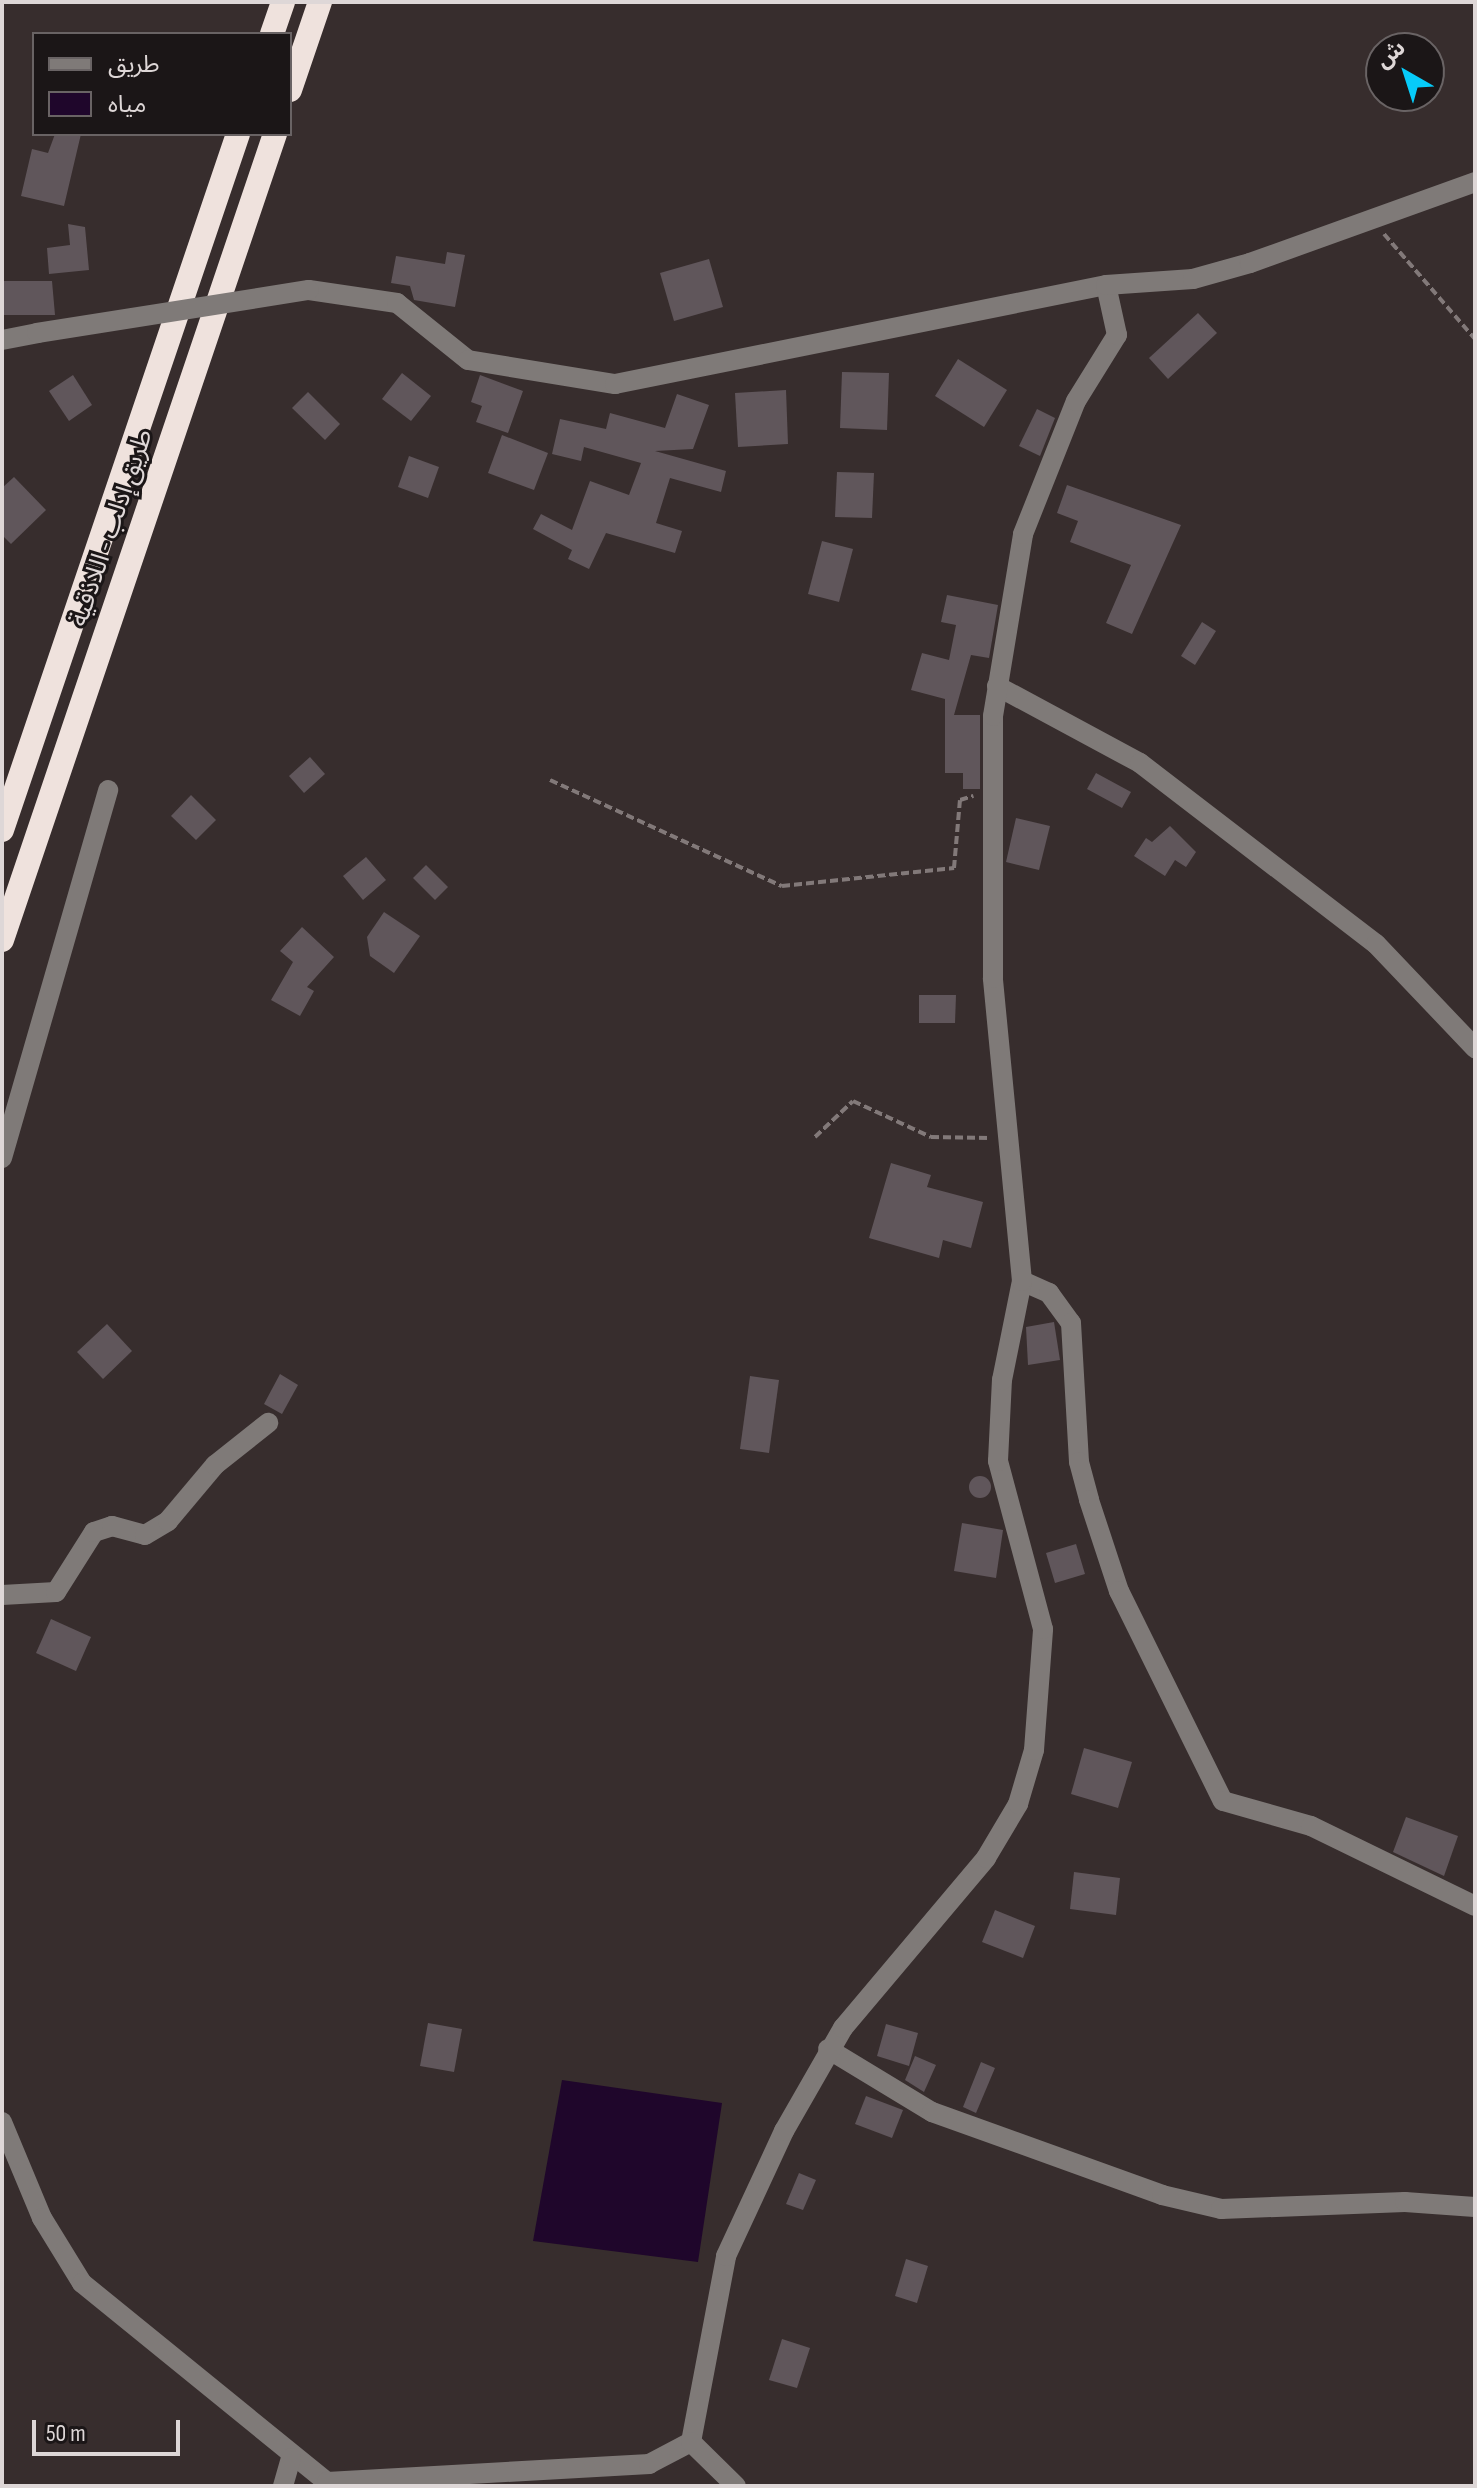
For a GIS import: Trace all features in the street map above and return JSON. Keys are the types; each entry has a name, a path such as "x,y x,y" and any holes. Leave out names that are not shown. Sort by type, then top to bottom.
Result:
{"highway":[{"path":"273,32 283,2"},
{"path":"292,84 320,2"},
{"name":"طريق إدلب - اللاذقية","path":"2,830 237,136"},
{"name":"طريق إدلب - اللاذقية","path":"2,940 274,136"}],"street":[{"path":"2,340 309,290 397,303 468,360 615,384 1106,285 1193,279 1475,182"},
{"path":"691,2442 726,2256 828,2049 986,1858 1018,1804 1034,1750 1043,1629 998,1461 1004,1366 1022,1281 993,978 997,686 1023,534 1076,401 1117,335 1106,285"},
{"path":"997,686 1140,763 1376,944 1475,1048"},
{"path":"2,1158 108,790"},
{"path":"1022,1281 1049,1293 1071,1323 1079,1462 1089,1500 1119,1591 1223,1801 1311,1826 1475,1906"},
{"path":"2,1595 56,1592 94,1532 112,1526 145,1535 168,1521 215,1465 268,1423"},
{"path":"828,2049 932,2112 1162,2195 1221,2209 1405,2202 1475,2207"},
{"path":"2,2122 42,2218 82,2283 291,2458 327,2482 388,2484 649,2464 691,2442"},
{"path":"691,2442 736,2486"},
{"path":"283,2486 291,2458"}],"path":[{"path":"1369,218 1475,339"},
{"path":"550,780 782,886 954,868 960,800 994,789"},
{"path":"815,1137 853,1101 931,1137 1006,1139"}],"water":[{"path":"562,2080 722,2103 698,2262 533,2241"}],"building":[{"path":"54,136 81,136 64,206 21,196 32,149 48,153"},
{"path":"68,224 85,227 89,270 49,274 47,248 70,245"},
{"path":"447,252 465,255 455,307 414,300 410,286 391,283 396,256 445,264"},
{"path":"709,259 723,307 674,321 660,273"},
{"path":"2,281 52,281 55,315 2,315"},
{"path":"1198,313 1217,333 1168,379 1149,358"},
{"path":"958,359 1007,390 984,427 935,396"},
{"path":"842,372 889,373 887,430 840,428"},
{"path":"402,373 431,396 411,421 382,399"},
{"path":"73,375 92,405 69,421 49,391"},
{"path":"480,375 523,391 508,433 476,422 482,406 471,402"},
{"path":"786,390 788,444 738,447 735,393"},
{"path":"308,392 340,424 325,440 292,408"},
{"path":"677,394 709,405 693,449 655,451 726,471 721,492 670,478 656,523 682,531 675,553 606,533 589,569 568,559 572,550 533,529 541,514 572,530 590,481 629,495 641,463 584,447 581,461 552,454 560,419 606,429 610,413 665,428"},
{"path":"1037,409 1055,418 1040,456 1019,446"},
{"path":"502,435 548,453 534,490 488,473"},
{"path":"409,456 439,467 428,498 398,487"},
{"path":"837,472 874,473 872,518 835,517"},
{"path":"14,477 46,510 11,544 2,535 2,488"},
{"path":"1067,485 1181,525 1132,634 1106,623 1131,565 1070,542 1078,521 1057,513"},
{"path":"822,541 853,549 839,602 808,594"},
{"path":"947,595 998,605 989,658 971,655 954,715 980,715 980,789 963,789 963,773 945,773 945,699 911,690 922,653 949,660 956,625 941,622"},
{"path":"1202,622 1216,631 1195,665 1181,656"},
{"path":"310,757 325,774 304,793 289,776"},
{"path":"1096,773 1131,792 1122,808 1087,789"},
{"path":"191,795 216,820 196,840 171,816"},
{"path":"1016,818 1050,826 1039,870 1006,862"},
{"path":"1170,826 1196,852 1186,867 1175,860 1165,876 1134,856 1146,838 1152,842"},
{"path":"366,857 386,880 363,900 343,876"},
{"path":"426,865 448,887 435,900 413,878"},
{"path":"384,912 420,936 394,973 370,956 367,937"},
{"path":"302,927 334,957 307,987 314,991 300,1016 271,1000 293,962 280,951"},
{"path":"919,995 956,995 955,1023 919,1023"},
{"path":"891,1163 931,1175 927,1187 983,1202 971,1248 943,1240 939,1258 869,1238"},
{"path":"1054,1322 1060,1360 1028,1365 1026,1327"},
{"path":"107,1324 132,1351 103,1379 77,1352"},
{"path":"280,1374 298,1385 282,1414 264,1404"},
{"path":"750,1376 779,1380 769,1453 740,1449"},
{"path":"980,1476 988,1479 991,1487 988,1495 980,1498 972,1495 969,1487 972,1479"},
{"path":"962,1523 1003,1530 996,1578 954,1571"},
{"path":"1076,1544 1085,1574 1055,1583 1046,1553"},
{"path":"51,1619 91,1637 76,1671 36,1653"},
{"path":"1084,1748 1132,1762 1118,1808 1071,1794"},
{"path":"1406,1817 1458,1836 1444,1876 1393,1852"},
{"path":"1074,1872 1120,1878 1116,1915 1070,1909"},
{"path":"995,1910 1035,1926 1023,1958 982,1942"},
{"path":"428,2023 462,2029 454,2072 420,2066"},
{"path":"886,2024 918,2033 909,2066 877,2056"},
{"path":"915,2056 936,2065 924,2092 905,2080"},
{"path":"981,2062 995,2068 976,2113 963,2107"},
{"path":"866,2096 903,2110 892,2138 855,2124"},
{"path":"799,2173 816,2180 803,2210 786,2204"},
{"path":"906,2259 928,2266 917,2303 895,2296"},
{"path":"782,2339 810,2348 797,2388 769,2380"}]}
